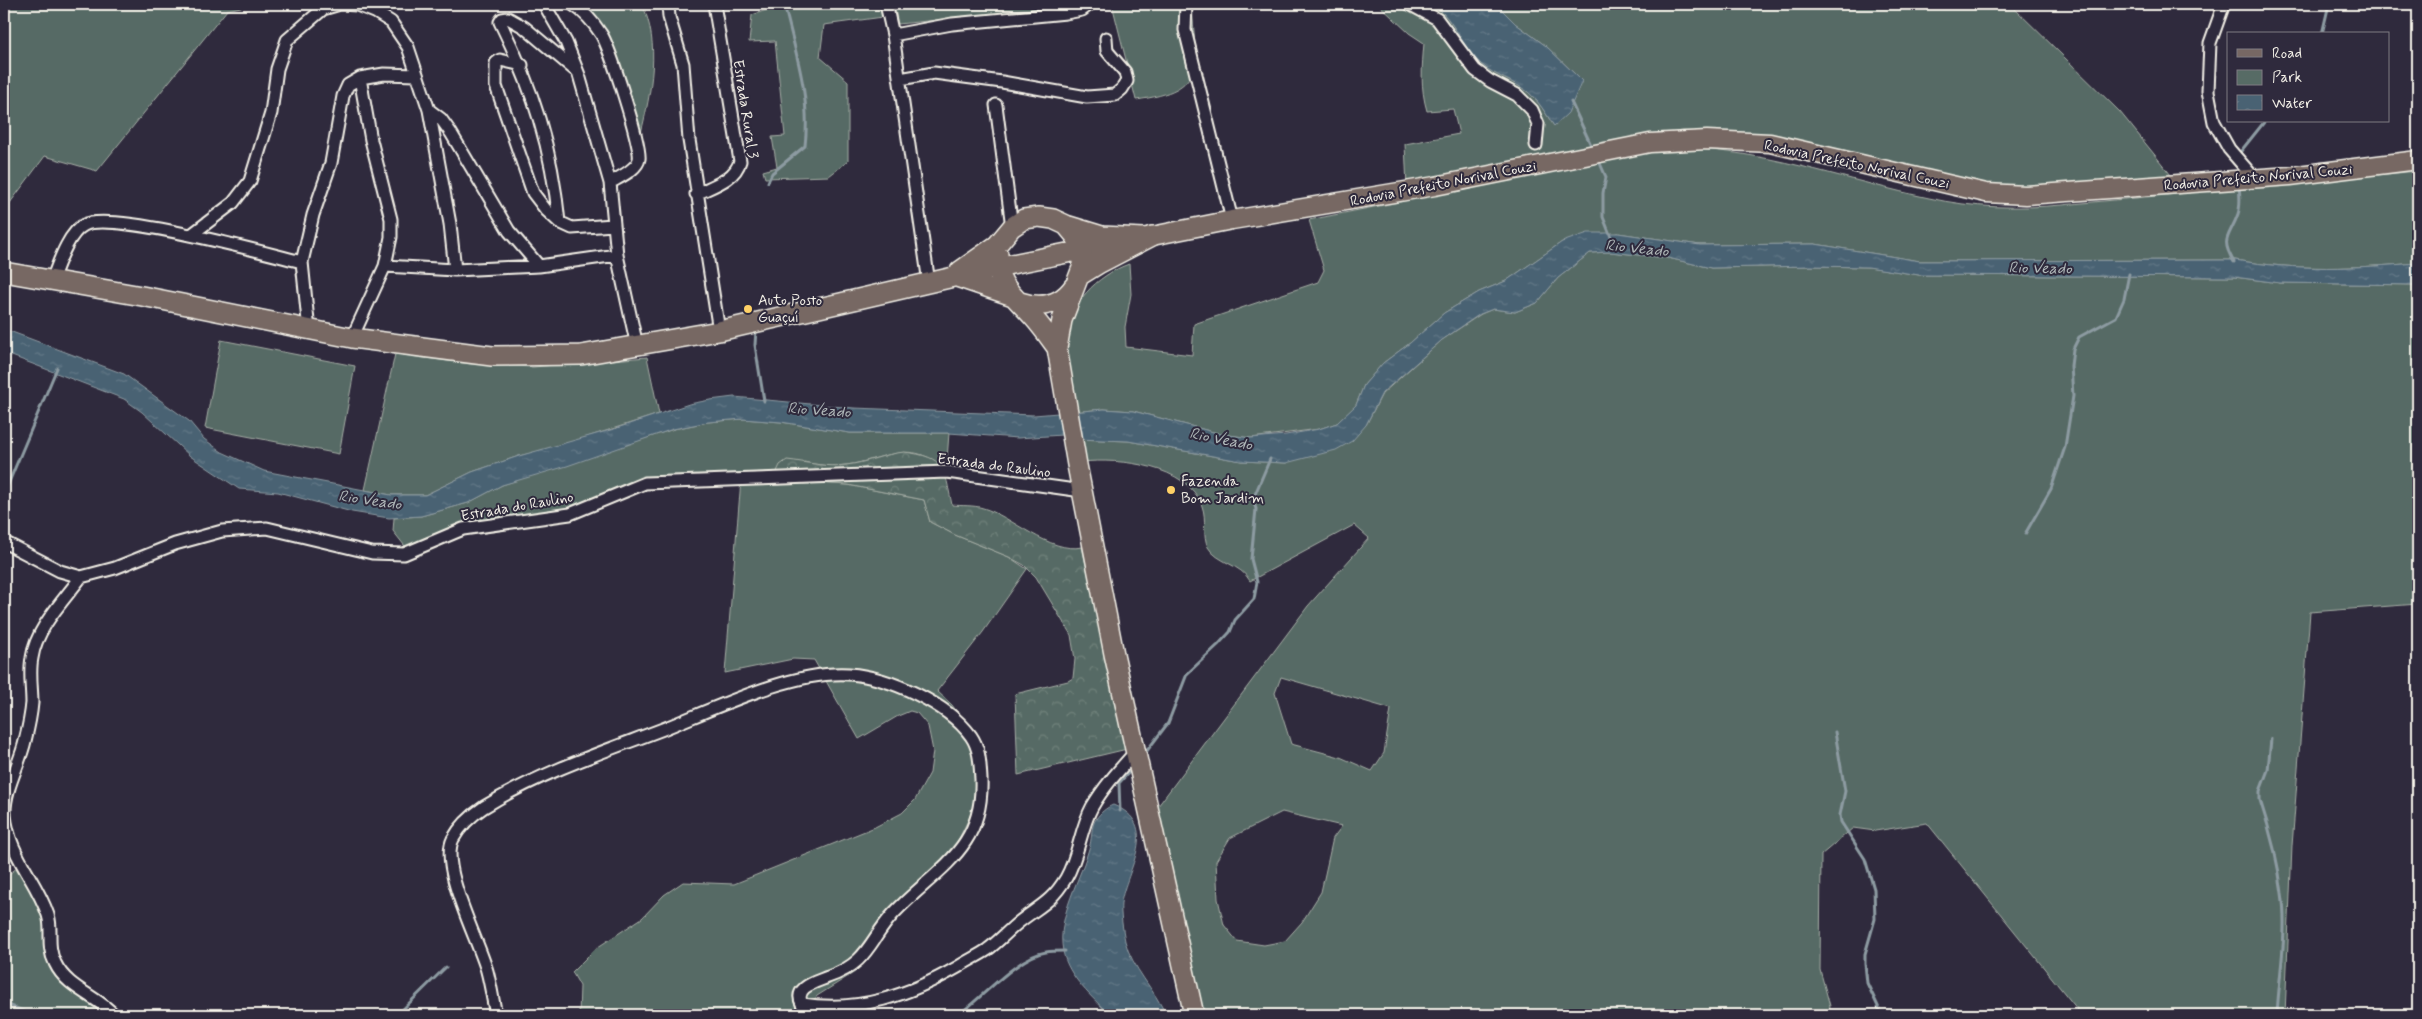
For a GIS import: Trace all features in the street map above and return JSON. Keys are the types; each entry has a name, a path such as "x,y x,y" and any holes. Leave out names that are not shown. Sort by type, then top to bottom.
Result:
{"highway":[{"path":"943,280 977,260 997,244 1010,229 1024,219 1039,217 1053,219 1066,226 1102,236 1148,237"},
{"path":"1066,226 1076,237 1082,250 1082,268 1062,320 1057,348 1069,408 1077,465 1114,654 1137,750 1194,1015"},
{"path":"1010,229 1001,246 997,267 1001,279 1057,348"},
{"path":"943,280 1037,306 1053,303 1065,297 1077,280 1100,263 1148,237"},
{"path":"4,272 142,296 309,331 352,338 492,356 581,355 719,331 997,267 1082,250"}],"main road":[{"name":"Rodovia Prefeito Norival Couzi","path":"1082,250 1232,220 1435,186 1650,143 1708,140 1770,143 1986,193 2064,194 2255,179 2418,160"}],"street":[{"path":"191,235 233,203 250,181 271,113 277,69 287,40 323,9 340,4 357,5 375,12 391,22 408,47 429,110 450,224 455,270"},
{"path":"544,4 566,42 579,75 610,183 617,255 637,346"},
{"path":"572,4 580,8 602,35 638,137 640,159 633,168 610,183"},
{"path":"668,4 669,17 683,64 688,140 719,331"},
{"name":"Estrada Rural 3","path":"696,194 732,176 738,169 740,161 714,4"},
{"path":"886,4 943,280"},
{"path":"893,35 952,24 1066,14 1082,10 1090,4"},
{"path":"1186,4 1185,30 1232,220"},
{"path":"1408,4 1437,19 1475,70 1490,81 1517,95 1532,110 1538,124 1536,146"},
{"path":"2224,4 2210,43 2208,91 2214,122 2229,149 2255,179"},
{"path":"559,222 556,184 548,146 522,66 500,22 502,19 508,18 524,27 579,75"},
{"path":"900,79 934,73 1002,82 1087,97 1115,95 1127,81 1125,72 1107,51 1106,38"},
{"path":"522,66 500,60 496,63 496,86 533,193 559,222 572,228 614,225"},
{"path":"309,331 302,262 313,215 331,164 343,96 348,85 360,78 384,74 416,75"},
{"path":"352,338 385,266 391,237 391,219 371,140 360,78"},
{"path":"996,105 1010,229"},
{"path":"429,110 441,119 509,231 539,266"},
{"path":"52,280 66,247 84,225 117,222 191,235 302,262"},
{"path":"385,266 455,270 539,266 617,255"},
{"name":"Estrada do Raulino","path":"81,577 115,568 175,544 222,531 267,528 372,553 404,554 463,529 570,514 645,483 947,472 1082,491"},
{"path":"4,542 60,571 81,577 47,621 32,656 32,706 25,741 9,790 5,813 12,845 27,877 42,899 49,917 48,942 55,963 67,979 114,1015"},
{"path":"496,1015 487,971 464,909 449,860 452,841 464,824 482,808 517,789 570,765 773,686 810,677 848,674 887,681 919,695 953,717 972,737 980,756 982,798 971,835 940,872 893,914 873,944 855,964 841,973 804,987 799,1000 802,1004 826,1008 854,1006 893,998 941,977 987,950 1020,921 1050,900 1066,878 1077,854 1092,808 1110,782 1137,750"}],"green space":[{"path":"4,4 254,4 227,10 97,171 45,156 4,211"},
{"path":"566,4 642,4 648,19 653,52 651,85 641,133 623,95 609,50 589,26"},
{"path":"775,4 881,4 883,17 824,25 820,57 848,81 848,161 829,176 765,178 763,171 777,167 772,137 785,136 775,41 749,42 752,15 775,7"},
{"path":"894,4 1093,4 898,24"},
{"path":"1112,4 1192,4 1195,58 1193,71 1187,81 1176,89 1136,100"},
{"path":"1378,4 1433,4 1441,10 1474,57 1492,72 1528,92 1554,126 1582,81 1546,46 1516,24 1496,4 2010,4 2120,112 2175,180 2028,194 1710,132 1683,131 1407,187 1405,144 1459,134 1453,109 1427,111 1422,85 1424,43 1409,33"},
{"path":"1698,149 1786,162 1900,192 1962,204 1995,207 2062,205 2418,171 2418,263 2326,268 2281,266 2235,260 1920,261 1815,244 1700,245 1618,233 1562,242 1506,281 1479,292 1444,313 1410,343 1383,363 1364,385 1356,405 1348,413 1337,423 1319,429 1251,438 1221,434 1133,411 1104,409 1073,412 1066,365 1065,339 1067,326 1078,303 1086,293 1095,284 1117,269 1129,264 1131,294 1125,327 1126,347 1192,355 1194,324 1318,282 1324,270 1309,220 1644,153"},
{"path":"1610,252 1668,258 1711,268 1869,267 1919,275 2234,277 2280,283 2418,285 2418,604 2310,612 2292,846 2285,1015 2082,1015 1927,823 1875,831 1853,828 1821,855 1820,970 1830,1006 1829,1015 1204,1015 1158,806 1308,606 1369,538 1354,525 1250,581 1246,575 1217,557 1208,547 1205,537 1202,506 1194,492 1182,481 1167,473 1132,463 1114,461 1083,462 1078,439 1128,441 1241,461 1286,463 1366,425 1382,394 1442,340 1481,314 1493,309 1515,312 1537,303 1558,278 1590,253","holes":["1281,677 1391,709 1384,753 1372,771 1340,757 1291,744 1275,693","1282,812 1342,826 1333,838 1321,892 1302,922 1285,941 1264,945 1237,941 1224,925 1218,899 1216,861 1230,838"]},
{"path":"221,340 355,366 339,454 205,428"},
{"path":"395,354 471,364 533,367 647,357 659,414 472,472 425,495 391,495 365,490"},
{"path":"743,419 781,422 850,433 949,433 946,473 934,462 922,455 911,452 886,455 841,466 804,462 773,480 848,485 924,500 930,522 955,535 1009,557 1027,569 983,632 937,691 952,705 965,723 982,784 971,814 951,855 879,937 855,972 817,996 804,1013 822,1015 579,1015 580,986 572,972 595,949 642,918 664,895 683,882 734,884 875,827 902,813 915,800 930,773 933,751 928,726 917,713 910,711 859,739 814,660 793,659 725,673 741,480 658,481 558,513 496,524 408,550 393,531 394,518 421,516 468,503 502,485 674,429 708,422"},
{"path":"904,452 928,457 941,466 947,481 952,505 983,508 1006,518 1044,540 1070,548 1082,547 1127,749 1018,775 1015,694 1068,681 1073,678 1075,659 1071,635 1036,577 1024,565 1009,557 955,535 930,522 924,500 848,485 773,480 780,465 787,460 839,466"},
{"path":"18,867 48,908 45,936 70,985 106,1015 4,1015 4,878"}],"water":[{"path":"1433,4 1496,4 1516,24 1546,46 1582,81 1568,113 1554,126 1528,92 1492,72 1474,57 1441,10"},
{"name":"Rio Veado","path":"1588,233 1618,233 1700,245 1815,244 1920,261 2235,260 2281,266 2326,268 2418,263 2418,285 2280,283 2234,277 1919,275 1868,267 1711,268 1668,258 1610,252 1590,253 1558,278 1537,303 1515,312 1493,309 1480,314 1442,340 1382,393 1366,425 1352,441 1336,450 1286,463 1241,461 1128,441 1078,439 1073,412 1104,409 1133,411 1221,434 1251,438 1286,435 1319,429 1337,423 1356,405 1364,385 1383,363 1410,343 1444,313 1479,292 1506,281 1562,242"},
{"name":"Rio Veado","path":"4,329 124,374 189,421 204,439 222,452 264,471 391,495 425,495 472,472 519,456 614,429 689,404 734,397 854,408 1034,415 1058,413 1062,435 1018,438 949,433 850,433 781,422 743,419 708,422 673,429 567,466 502,485 468,503 421,516 389,518 352,512 278,492 239,489 190,456 142,412 124,399 4,353"},
{"path":"1113,805 1128,813 1136,824 1138,836 1134,862 1121,903 1125,941 1138,970 1166,1015 1110,1015 1089,994 1070,970 1063,951 1062,938 1066,911 1090,845 1093,825 1102,812"}],"waterway":[{"path":"768,182 772,173 805,146 806,109 804,91 784,4"},
{"path":"2322,32 2329,4"},
{"path":"1571,102 1591,145"},
{"path":"2237,156 2264,122"},
{"name":"Rio Veado","path":"1599,161 1606,177 1603,193 1603,217 1611,237"},
{"path":"2234,262 2227,248 2227,238 2239,211 2239,186"},
{"path":"2025,534 2051,489 2065,447 2073,396 2071,366 2073,349 2079,337 2116,317 2124,299 2129,274"},
{"path":"756,330 755,345 764,401"},
{"path":"4,494 57,368"},
{"path":"1146,752 1168,723 1187,674 1230,632 1235,620 1254,599 1257,582 1251,559 1256,509 1253,499 1270,459"},
{"path":"1835,732 1845,791 1840,815 1841,822 1865,859 1874,889 1875,919 1865,954 1865,964 1867,983 1882,1015"},
{"path":"2271,739 2268,770 2260,791 2260,800 2276,857 2284,908 2284,939 2277,1015"},
{"path":"1120,811 1119,783 1132,769"},
{"path":"958,1015 1024,961 1046,952 1065,951"},
{"path":"397,1015 446,967"},
{"path":"4,1003 32,1015"},
{"path":"917,1015 929,1012 951,1015"},
{"path":"774,1015 816,1013 822,1015"}],"place":[{"name":"Auto Posto Guaçuí","path":"748,309"},
{"name":"Fazenda Bom Jardim","path":"1171,490"}]}
